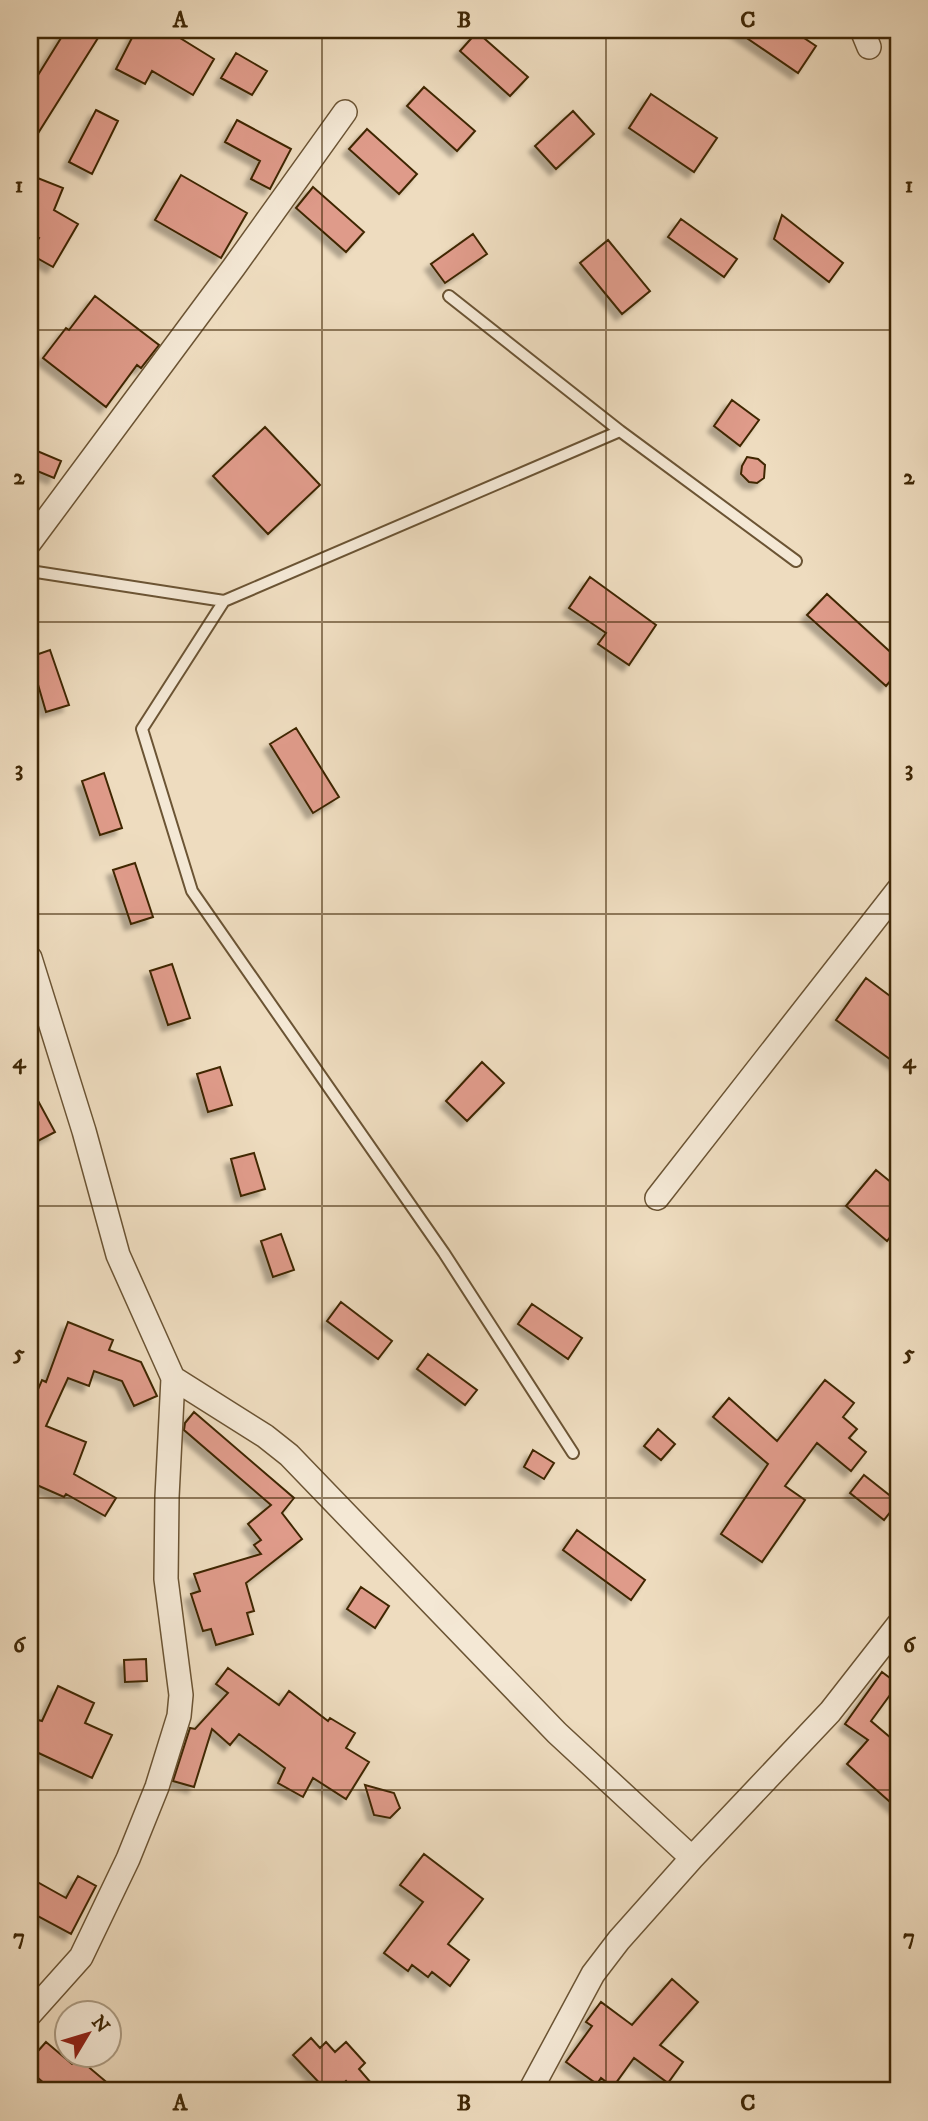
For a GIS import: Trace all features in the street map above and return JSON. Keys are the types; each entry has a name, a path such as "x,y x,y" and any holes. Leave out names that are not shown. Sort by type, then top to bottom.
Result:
{"street":[{"path":"30,542 226,278 345,112"},
{"path":"657,1198 898,890"},
{"path":"30,958 84,1131 118,1255 173,1378 166,1579 181,1695 179,1716 157,1787 128,1859 81,1957 30,2014"},
{"path":"173,1378 265,1436 289,1455 557,1733 692,1858"},
{"path":"530,2091 593,1974 619,1940 692,1858 830,1712 898,1625"}],"lane":[{"path":"449,296 620,431 796,561"},
{"path":"30,571 224,601 620,431"},
{"path":"224,601 142,729 192,891 444,1253 573,1453"}],"building":[{"path":"66,30 103,30 30,146 30,88"},
{"path":"136,30 167,30 214,59 193,95 152,71 145,84 116,69"},
{"path":"735,30 792,30 816,46 798,73"},
{"path":"477,32 528,77 510,96 460,51"},
{"path":"236,53 267,71 252,95 221,78"},
{"path":"424,87 475,131 457,151 407,106"},
{"path":"651,94 717,138 694,172 629,128"},
{"path":"96,110 118,121 92,174 69,162"},
{"path":"573,111 594,134 556,169 535,146"},
{"path":"237,120 291,149 270,189 251,179 260,161 225,142"},
{"path":"367,129 417,174 399,194 349,149"},
{"path":"30,175 63,188 54,210 78,224 53,267 30,254 39,238 30,234"},
{"path":"181,175 247,213 221,258 155,220"},
{"path":"313,187 364,232 346,252 296,208"},
{"path":"782,215 843,263 829,282 774,239"},
{"path":"681,219 737,259 724,277 668,237"},
{"path":"473,234 487,254 445,283 431,264"},
{"path":"608,240 650,291 622,314 580,263"},
{"path":"95,296 159,345 141,368 137,365 106,407 43,358"},
{"path":"732,400 759,420 740,446 714,426"},
{"path":"265,427 320,485 268,534 213,476"},
{"path":"30,448 61,461 54,478 30,468"},
{"path":"747,457 758,459 765,465 764,478 757,483 749,482 741,474"},
{"path":"590,577 656,625 629,665 598,644 606,633 569,608"},
{"path":"827,594 898,659 898,672 886,686 807,615"},
{"path":"50,650 69,705 46,712 30,657"},
{"path":"296,728 339,797 313,813 270,744"},
{"path":"104,773 122,828 100,835 82,781"},
{"path":"135,863 153,917 131,924 113,870"},
{"path":"172,964 190,1018 168,1025 150,971"},
{"path":"866,978 898,1002 898,1065 836,1020"},
{"path":"482,1062 504,1083 467,1121 446,1101"},
{"path":"220,1067 232,1105 208,1112 197,1074"},
{"path":"30,1086 55,1132 30,1145"},
{"path":"254,1153 265,1189 241,1196 231,1159"},
{"path":"876,1170 898,1188 898,1227 887,1241 846,1206"},
{"path":"281,1234 294,1270 273,1277 261,1241"},
{"path":"341,1302 392,1341 378,1359 327,1321"},
{"path":"532,1304 582,1338 568,1359 518,1324"},
{"path":"68,1322 113,1340 109,1350 141,1362 157,1396 134,1406 122,1381 94,1371 89,1386 68,1378 46,1426 86,1442 74,1474 116,1498 105,1516 66,1494 64,1497 30,1482 30,1408 42,1380 46,1382"},
{"path":"428,1354 477,1390 465,1405 417,1369"},
{"path":"825,1380 854,1403 843,1417 857,1429 849,1438 866,1452 851,1471 817,1443 785,1486 805,1500 762,1562 721,1534 768,1464 713,1417 729,1398 777,1441"},
{"path":"194,1412 294,1498 282,1513 302,1539 246,1583 254,1611 247,1613 253,1634 216,1645 211,1629 203,1631 191,1594 200,1591 194,1574 261,1554 254,1545 261,1540 248,1524 271,1505 184,1430 185,1423"},
{"path":"658,1429 675,1444 661,1460 644,1446"},
{"path":"533,1450 554,1463 544,1479 524,1467"},
{"path":"864,1475 898,1502 884,1520 850,1493"},
{"path":"577,1530 645,1580 631,1600 563,1550"},
{"path":"361,1587 389,1606 375,1628 347,1609"},
{"path":"146,1659 147,1681 125,1682 124,1660"},
{"path":"228,1668 279,1705 289,1691 328,1721 330,1718 355,1733 346,1748 369,1762 346,1799 313,1778 303,1797 278,1783 285,1768 239,1734 230,1745 212,1729 194,1787 173,1781 190,1728 195,1729 228,1693 216,1684"},
{"path":"882,1672 898,1684 871,1721 898,1744 898,1809 847,1764 868,1740 845,1724"},
{"path":"58,1686 94,1703 85,1723 112,1735 92,1778 30,1749 30,1739 38,1720 42,1721"},
{"path":"365,1785 394,1793 400,1808 390,1818 374,1815"},
{"path":"424,1854 483,1899 448,1944 469,1960 450,1986 432,1972 428,1977 412,1965 408,1971 384,1953 423,1902 400,1885"},
{"path":"78,1876 96,1886 71,1934 30,1912 30,1878 66,1898"},
{"path":"672,1979 698,2002 660,2045 683,2062 668,2083 634,2058 613,2087 601,2078 597,2084 566,2062 592,2026 586,2022 601,2002 632,2025"},
{"path":"311,2038 320,2048 326,2042 335,2052 346,2042 365,2063 359,2069 378,2091 354,2091 346,2081 335,2091 327,2091 293,2055"},
{"path":"46,2042 52,2047 52,2068 90,2068 117,2091 53,2091 30,2071 30,2060"}]}
